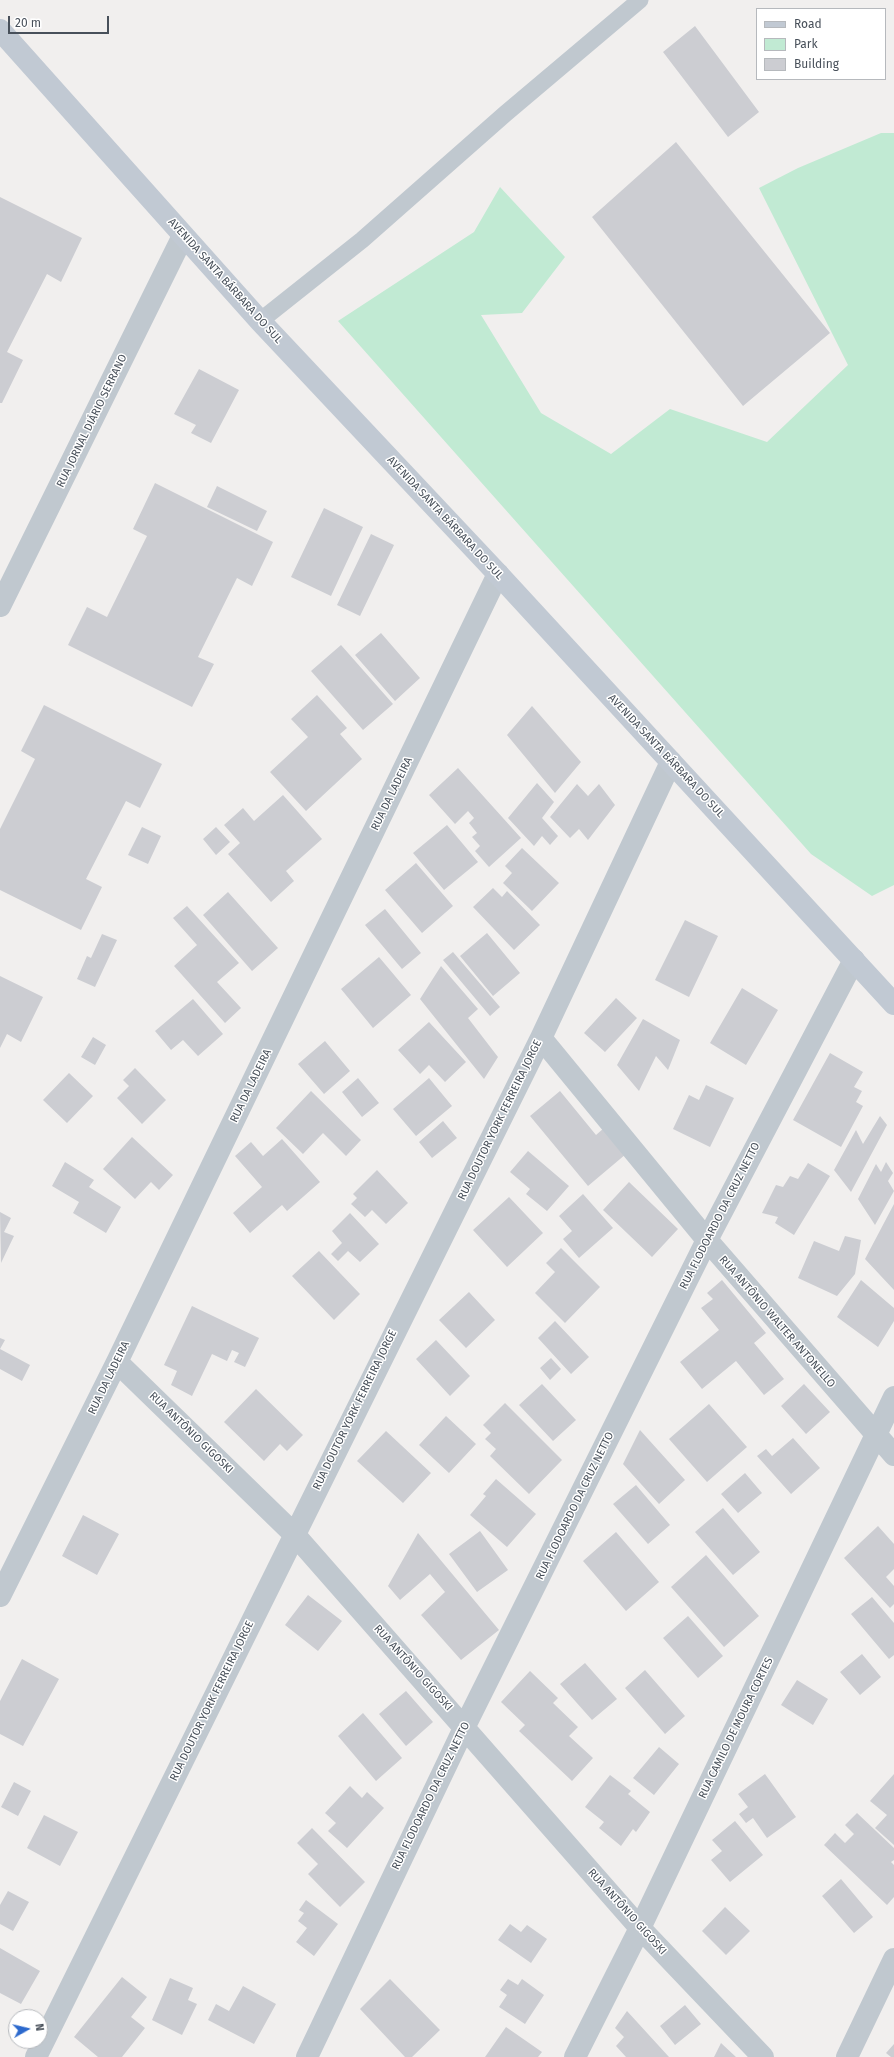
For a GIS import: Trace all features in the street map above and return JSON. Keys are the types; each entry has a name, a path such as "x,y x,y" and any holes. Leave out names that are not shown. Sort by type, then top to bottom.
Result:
{"main road":[{"name":"AVENIDA SANTA BÁRBARA DO SUL","path":"0,30 260,321 498,574 894,1004"}],"street":[{"name":"RUA JORNAL DIÁRIO SERRANO","path":"0,606 183,236"},
{"name":"RUA DA LADEIRA","path":"0,1596 117,1362 498,574"},
{"name":"RUA DOUTOR YORK FERREIRA JORGE","path":"36,2057 541,1038 671,762"},
{"name":"RUA FLODOARDO DA CRUZ NETTO","path":"306,2057 465,1726 706,1240 854,960"},
{"name":"RUA ANTÔNIO WALTER ANTONELLO","path":"541,1038 706,1240 894,1456"},
{"name":"RUA ANTÔNIO GIGOSKI","path":"117,1362 294,1534 465,1726 640,1928 762,2057"},
{"name":"RUA CAMILO DE MOURA CORTES","path":"576,2057 640,1928 894,1397"},
{"path":"847,2057 894,1959"}],"lane":[{"path":"260,321 362,240 640,0"}],"green space":[{"path":"881,133 894,133 894,885 872,896 811,854 338,321 474,232 500,187 565,257 522,313 481,315 541,413 611,454 670,409 767,442 848,365 759,188 798,168"}],"building":[{"path":"695,26 759,112 728,137 663,52"},
{"path":"676,142 830,333 743,406 592,217"},
{"path":"0,197 82,238 61,282 47,274 7,352 23,360 2,403 0,403"},
{"path":"199,369 239,390 211,443 191,433 196,425 174,414"},
{"path":"155,483 273,542 252,586 237,578 198,657 214,664 192,707 68,645 87,607 107,617 147,536 133,529"},
{"path":"217,486 267,511 257,531 207,507"},
{"path":"324,508 363,527 331,596 291,577"},
{"path":"371,534 394,545 360,616 337,605"},
{"path":"381,633 420,678 395,701 355,655"},
{"path":"341,645 393,704 363,730 311,671"},
{"path":"317,695 347,728 340,734 362,759 306,811 270,772 308,737 291,719"},
{"path":"44,705 162,764 140,808 126,801 86,879 102,887 81,930 0,890 0,829 35,759 21,751"},
{"path":"532,706 581,762 555,793 507,735"},
{"path":"458,768 521,838 489,867 475,851 480,846 472,837 477,833 469,823 474,818 468,811 455,824 429,795"},
{"path":"537,783 554,802 542,818 558,836 550,845 542,836 534,846 508,818"},
{"path":"577,784 588,796 599,784 615,805 588,840 579,829 570,838 550,817"},
{"path":"283,795 322,839 286,871 294,881 271,902 228,854 240,843 224,825 243,808 254,821"},
{"path":"447,825 478,862 444,890 413,853"},
{"path":"142,827 161,836 148,864 128,855"},
{"path":"216,827 230,842 216,855 203,839"},
{"path":"522,848 559,883 532,911 503,883 512,873 505,866"},
{"path":"416,863 453,906 422,933 385,890"},
{"path":"493,888 502,897 507,891 540,925 514,950 473,907"},
{"path":"228,892 278,948 252,971 203,915"},
{"path":"187,906 239,963 217,982 241,1008 225,1023 174,966 197,945 173,918"},
{"path":"385,909 421,953 402,969 365,925"},
{"path":"685,920 718,936 689,997 655,980"},
{"path":"487,933 520,973 493,996 460,956"},
{"path":"102,934 117,940 95,987 77,979 87,956 91,958"},
{"path":"453,952 500,1007 490,1016 443,960"},
{"path":"379,957 411,995 373,1028 341,989"},
{"path":"441,966 478,1009 468,1018 498,1057 484,1079 420,999"},
{"path":"0,976 43,997 21,1042 7,1034 0,1048"},
{"path":"742,988 778,1010 746,1065 710,1043"},
{"path":"616,998 637,1018 605,1052 584,1033"},
{"path":"193,999 223,1034 198,1056 183,1040 171,1050 155,1031"},
{"path":"643,1019 680,1040 668,1070 656,1056 639,1091 617,1065"},
{"path":"429,1022 466,1062 445,1082 429,1065 420,1074 398,1050"},
{"path":"93,1037 106,1045 95,1065 81,1057"},
{"path":"325,1041 350,1071 324,1094 298,1064"},
{"path":"830,1053 863,1072 854,1087 862,1091 856,1102 863,1106 841,1147 793,1120"},
{"path":"135,1068 166,1100 142,1124 117,1098 129,1086 123,1080"},
{"path":"69,1073 93,1096 67,1123 43,1100"},
{"path":"358,1078 379,1103 362,1117 342,1092"},
{"path":"429,1078 452,1106 416,1136 393,1109"},
{"path":"706,1085 734,1098 710,1147 673,1129 689,1095 699,1100"},
{"path":"311,1091 361,1140 346,1156 323,1133 303,1154 276,1128"},
{"path":"560,1091 596,1135 604,1128 626,1154 588,1186 530,1116"},
{"path":"880,1116 887,1125 851,1192 834,1170 856,1130 863,1144"},
{"path":"443,1121 457,1138 432,1158 419,1142"},
{"path":"132,1137 173,1175 159,1190 151,1182 135,1199 103,1169"},
{"path":"282,1139 320,1182 287,1211 282,1205 250,1233 233,1213 262,1187 235,1156 251,1142 263,1156"},
{"path":"528,1151 569,1186 547,1211 526,1194 530,1189 510,1172"},
{"path":"65,1162 94,1180 89,1187 121,1207 106,1233 73,1213 79,1202 52,1186"},
{"path":"886,1162 893,1173 888,1181 894,1191 875,1225 858,1199 876,1164 881,1172"},
{"path":"808,1163 830,1176 794,1235 775,1223 778,1217 762,1213 776,1185 783,1187 790,1176 798,1179"},
{"path":"377,1170 408,1203 386,1224 372,1210 365,1217 351,1204 357,1198 353,1194"},
{"path":"629,1182 678,1229 652,1257 603,1210"},
{"path":"583,1194 613,1228 579,1258 563,1239 572,1231 559,1216"},
{"path":"509,1197 543,1233 507,1267 473,1230"},
{"path":"894,1204 894,1290 865,1259"},
{"path":"0,1212 11,1218 4,1232 14,1236 1,1263"},
{"path":"350,1213 379,1244 360,1262 348,1251 338,1261 331,1254 342,1243 332,1231"},
{"path":"845,1236 861,1240 855,1274 837,1296 798,1278 814,1241 839,1251"},
{"path":"561,1248 600,1287 565,1323 535,1293 555,1272 546,1263"},
{"path":"319,1251 360,1294 334,1320 292,1276"},
{"path":"722,1280 766,1333 754,1343 784,1379 764,1395 736,1361 702,1389 680,1362 719,1330 701,1308 713,1299 707,1293"},
{"path":"861,1280 894,1308 894,1321 878,1347 837,1317"},
{"path":"469,1292 495,1320 466,1348 439,1320"},
{"path":"192,1306 259,1338 245,1367 234,1362 239,1353 232,1350 227,1361 212,1354 192,1396 171,1385 177,1371 164,1365"},
{"path":"555,1321 589,1357 571,1374 538,1338"},
{"path":"0,1338 5,1340 0,1349"},
{"path":"436,1340 470,1376 450,1396 416,1359"},
{"path":"0,1349 30,1365 22,1381 0,1369"},
{"path":"551,1358 561,1369 550,1380 540,1368"},
{"path":"542,1384 576,1420 553,1441 519,1405"},
{"path":"804,1384 830,1412 806,1434 781,1406"},
{"path":"256,1389 303,1435 287,1451 280,1444 264,1461 224,1422"},
{"path":"505,1403 562,1460 529,1494 490,1456 496,1449 485,1439 491,1433 483,1425"},
{"path":"709,1404 747,1447 707,1482 669,1439"},
{"path":"446,1416 476,1444 449,1473 419,1445"},
{"path":"640,1430 685,1480 659,1504 623,1464"},
{"path":"386,1431 431,1473 403,1503 357,1461"},
{"path":"793,1438 820,1468 791,1494 757,1456 766,1449 772,1456"},
{"path":"745,1473 762,1493 738,1513 721,1494"},
{"path":"496,1479 536,1514 507,1547 470,1515 486,1496 483,1494"},
{"path":"636,1485 670,1525 648,1544 613,1504"},
{"path":"723,1508 760,1552 733,1575 695,1532"},
{"path":"83,1515 119,1534 97,1575 62,1556"},
{"path":"878,1526 894,1544 894,1569 886,1577 894,1586 894,1604 890,1608 844,1558"},
{"path":"480,1531 508,1570 477,1592 449,1554"},
{"path":"616,1532 659,1582 626,1611 583,1561"},
{"path":"418,1533 499,1630 461,1660 421,1615 445,1592 430,1574 400,1600 388,1586"},
{"path":"706,1555 759,1616 724,1647 671,1587"},
{"path":"308,1595 342,1621 318,1651 285,1625"},
{"path":"872,1597 894,1623 894,1655 889,1659 851,1614"},
{"path":"688,1616 723,1656 698,1678 663,1638"},
{"path":"862,1654 881,1677 860,1695 840,1672"},
{"path":"22,1659 59,1679 23,1746 0,1734 0,1701"},
{"path":"585,1663 617,1699 592,1720 560,1684"},
{"path":"645,1670 685,1716 665,1734 625,1688"},
{"path":"530,1671 558,1698 553,1703 578,1727 569,1736 593,1758 572,1781 519,1731 525,1725 501,1702"},
{"path":"797,1680 828,1699 813,1725 781,1705"},
{"path":"406,1691 433,1722 406,1746 379,1714"},
{"path":"363,1713 402,1758 376,1781 338,1736"},
{"path":"659,1747 679,1764 654,1795 633,1778"},
{"path":"765,1774 796,1817 767,1838 753,1818 746,1823 739,1814 748,1807 738,1794"},
{"path":"894,1774 894,1845 875,1828 887,1815 870,1801"},
{"path":"610,1775 631,1791 628,1794 650,1812 636,1832 633,1829 621,1846 599,1828 604,1822 585,1807"},
{"path":"14,1782 31,1791 18,1816 1,1807"},
{"path":"350,1786 362,1798 367,1792 384,1808 347,1848 328,1831 336,1823 325,1813"},
{"path":"857,1813 894,1848 894,1860 891,1862 894,1865 894,1897 887,1905 824,1845 835,1833 845,1843 854,1834 845,1825"},
{"path":"44,1815 78,1832 60,1866 27,1848"},
{"path":"735,1821 763,1855 730,1882 711,1860 722,1851 712,1840"},
{"path":"312,1828 365,1882 340,1907 308,1874 318,1864 297,1843"},
{"path":"841,1879 873,1917 854,1933 822,1896"},
{"path":"8,1891 29,1902 13,1931 0,1924 0,1905"},
{"path":"306,1900 338,1924 314,1956 296,1942 307,1928 298,1921 304,1913 299,1910"},
{"path":"725,1907 750,1931 726,1955 702,1931"},
{"path":"510,1924 521,1932 527,1925 547,1939 531,1963 498,1940"},
{"path":"0,1948 40,1971 21,2004 0,1993"},
{"path":"122,1977 147,1997 131,2017 145,2028 122,2057 98,2057 74,2037"},
{"path":"170,1978 193,1988 188,2000 197,2004 182,2035 152,2020"},
{"path":"390,1979 440,2030 412,2057 405,2057 360,2009"},
{"path":"508,1979 518,1985 522,1979 544,1995 525,2024 499,2007 507,1995 500,1990"},
{"path":"243,1986 276,2004 254,2044 208,2020 216,2004 229,2011"},
{"path":"685,2005 701,2024 675,2045 660,2026"},
{"path":"627,2011 669,2057 626,2057 616,2046 624,2037 615,2028"},
{"path":"506,2027 542,2052 538,2057 485,2057"},
{"path":"721,2043 736,2057 714,2057"},
{"path":"894,2044 894,2057 891,2057 886,2053"}]}
